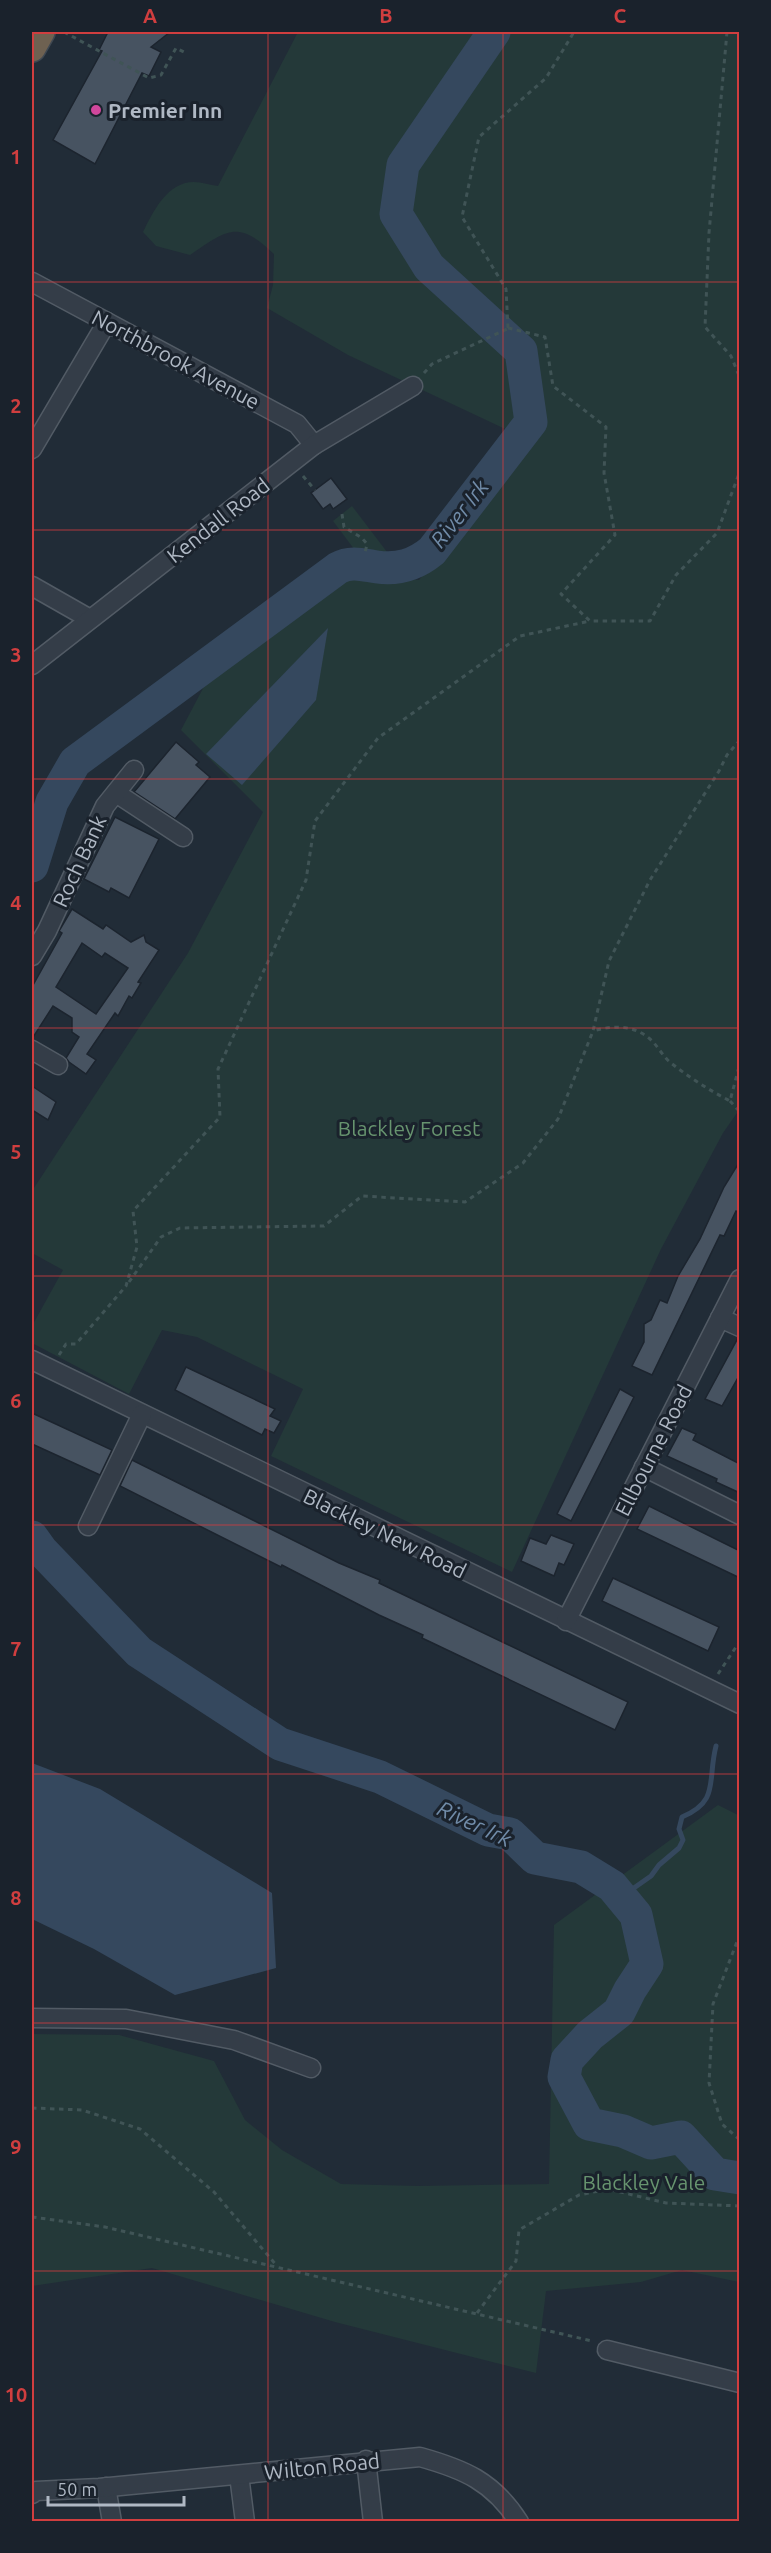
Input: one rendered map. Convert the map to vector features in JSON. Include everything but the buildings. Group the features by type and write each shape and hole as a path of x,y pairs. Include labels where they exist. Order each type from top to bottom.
{"highway":[{"path":"32,48 40,32"}],"street":[{"name":"Northbrook Avenue","path":"32,282 297,424 314,445"},
{"path":"32,449 107,322"},
{"name":"Kendall Road","path":"32,665 314,445 412,386"},
{"path":"32,586 90,619"},
{"name":"Roch Bank","path":"32,956 47,931 105,806 134,770"},
{"path":"116,793 183,837"},
{"path":"32,1050 58,1065"},
{"name":"Ellbourne Road","path":"566,1621 740,1279"},
{"path":"720,1318 740,1327"},
{"name":"Blackley New Road","path":"32,1360 740,1704"},
{"path":"88,1526 142,1414"},
{"path":"644,1467 740,1515"},
{"path":"32,2018 126,2019 234,2040 311,2068"},
{"path":"607,2350 740,2383"},
{"name":"Wilton Road","path":"34,2493 238,2475 366,2460 420,2457 456,2467 476,2477 496,2493 519,2522"},
{"path":"366,2460 373,2522"},
{"path":"238,2475 245,2522"},
{"path":"106,2487 112,2522"}],"path":[{"path":"64,32 149,78 161,75 176,48 184,51"},
{"path":"507,328 506,289 462,217 479,136 546,78 574,32"},
{"path":"727,32 709,233 705,327 731,356 740,378"},
{"path":"412,386 432,364 507,328 545,337 553,386 606,427 604,473 615,535 561,594 590,621"},
{"path":"126,1286 137,1247 133,1211 220,1117 218,1069 306,880 315,821 378,738 520,636 590,621 650,621 676,576 717,533 740,471"},
{"path":"302,475 315,490"},
{"path":"342,514 344,527 362,538 367,544 365,553"},
{"path":"51,1370 66,1344 76,1344 126,1286 161,1238 180,1228 324,1226 362,1196 465,1203 523,1163 558,1119 593,1031 609,961 651,880 727,755 740,740"},
{"path":"593,1031 608,1027 632,1028 650,1039 669,1062 698,1083 730,1101 740,1112"},
{"path":"730,1101 740,1063"},
{"path":"708,1689 740,1641"},
{"path":"740,1934 713,2004 709,2083 722,2124 740,2140"},
{"path":"32,2108 82,2110 140,2129 214,2192 278,2266"},
{"path":"477,2313 516,2261 519,2230 579,2194 608,2189 666,2204 740,2206"},
{"path":"32,2217 105,2227 278,2266 604,2344 607,2350"}],"green space":[{"name":"Blackley Forest","path":"298,32 739,32 739,1110 723,1133 661,1249 512,1572 271,1456 303,1389 197,1337 162,1330 129,1394 32,1343 32,1326 63,1270 32,1253 32,1191 188,953 263,812 181,730 209,677 280,622 351,573 419,580 531,441 348,355 267,308 273,285 274,254 251,236 241,232 223,234 190,255 156,246 143,232 162,200 176,187 194,182 218,186"},
{"path":"352,506 387,552 357,553 333,521"},
{"name":"Blackley Vale","path":"718,1805 740,1816 739,2282 682,2270 641,2282 546,2291 536,2373 335,2322 152,2268 32,2286 32,2034 119,2035 214,2061 245,2120 282,2150 341,2184 418,2186 549,2184 554,1925"}],"water":[{"path":"328,628 316,700 242,785 206,754"},
{"path":"32,1763 100,1789 272,1893 276,1968 175,1995 94,1949 32,1919"}],"waterway":[{"name":"River Irk","path":"32,866 52,802 75,762 338,568 352,564 385,568 399,567 426,556 531,422 521,351 429,267 396,214 403,165 494,32"},
{"name":"River Irk","path":"32,1537 42,1551 139,1652 280,1744 380,1777 488,1830 510,1834 535,1858 581,1867 612,1886 636,1915 647,1964 619,2012 590,2035 567,2060 564,2077 589,2124 623,2131 651,2143 681,2137 715,2174 740,2178"},
{"path":"621,1897 651,1876 659,1865 679,1848 683,1840 679,1829 682,1817 702,1804 710,1789 716,1746"}],"place":[{"name":"Premier Inn","path":"96,110"}]}
